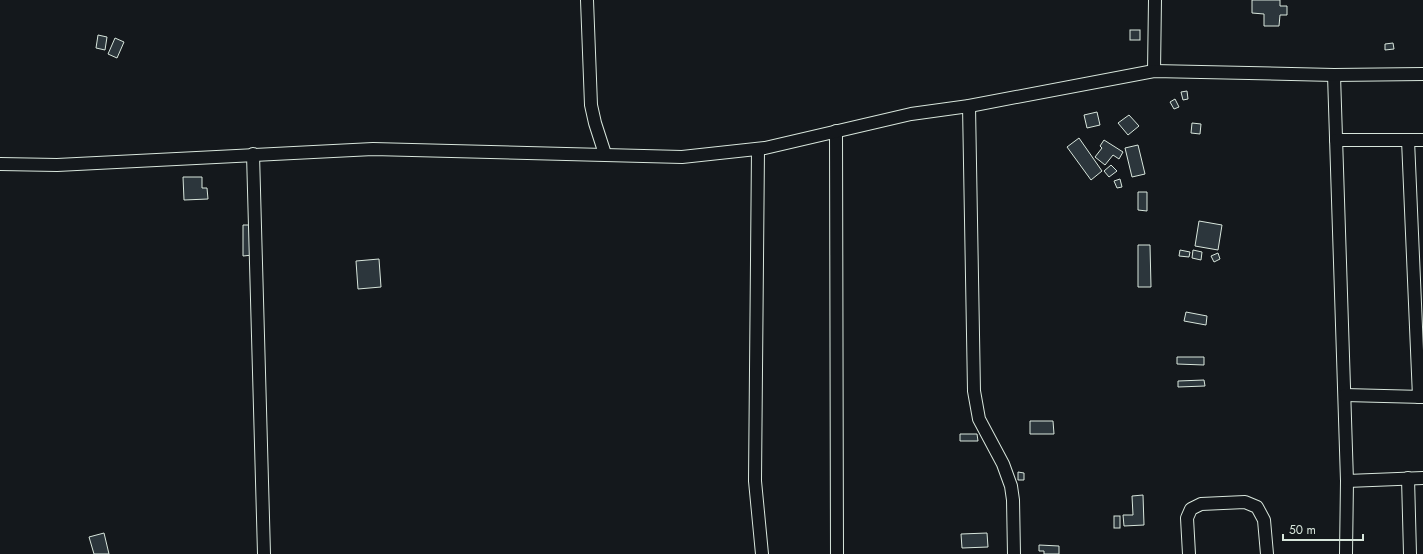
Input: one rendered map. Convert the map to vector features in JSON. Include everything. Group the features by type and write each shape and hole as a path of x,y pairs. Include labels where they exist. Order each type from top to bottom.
{"street":[{"path":"587,0 591,105 605,154"},
{"path":"1154,71 1155,0"},
{"path":"0,164 56,165 373,149 682,157 758,148 911,114 969,106 1154,71 1334,75 1423,74"},
{"path":"1334,75 1347,481 1346,554"},
{"path":"969,106 974,391 979,419 1003,464 1011,486 1013,500 1014,554"},
{"path":"836,131 837,554"},
{"path":"1336,140 1423,140"},
{"path":"1344,395 1421,397 1408,140"},
{"path":"758,148 755,481 762,554"},
{"path":"253,154 264,554"},
{"path":"1408,478 1410,554"},
{"path":"1347,481 1423,478"},
{"path":"1188,554 1187,518 1191,509 1201,504 1245,502 1257,508 1264,520 1267,554"}],"building":[{"path":"1252,0 1280,0 1280,6 1287,6 1287,15 1280,15 1279,26 1264,26 1264,14 1252,13"},
{"path":"1130,30 1140,30 1140,40 1130,40"},
{"path":"98,35 107,37 105,50 96,48"},
{"path":"115,38 124,42 117,58 108,54"},
{"path":"1393,43 1394,49 1385,50 1385,44"},
{"path":"1187,91 1188,99 1183,100 1181,92"},
{"path":"1175,99 1179,107 1174,109 1170,102"},
{"path":"1097,112 1100,125 1087,128 1084,115"},
{"path":"1129,115 1139,126 1128,135 1118,123"},
{"path":"1192,123 1201,124 1200,134 1191,133"},
{"path":"1079,138 1102,171 1091,180 1067,147"},
{"path":"1104,140 1123,152 1119,159 1113,155 1105,165 1095,157 1102,148 1100,146"},
{"path":"1138,145 1145,174 1132,177 1125,148"},
{"path":"1111,165 1117,171 1109,177 1104,171"},
{"path":"183,177 202,177 202,188 207,188 208,199 184,200"},
{"path":"1120,179 1122,187 1117,188 1114,181"},
{"path":"1138,192 1147,192 1147,211 1138,210"},
{"path":"1199,221 1222,225 1218,250 1195,246"},
{"path":"243,225 252,225 253,255 243,256"},
{"path":"1138,245 1150,245 1151,287 1138,287"},
{"path":"1180,250 1190,252 1189,257 1179,256"},
{"path":"1193,250 1202,252 1201,260 1192,258"},
{"path":"1218,253 1220,259 1214,262 1211,256"},
{"path":"379,259 381,287 358,289 356,261"},
{"path":"1186,312 1207,316 1206,325 1184,321"},
{"path":"1177,357 1204,357 1204,365 1177,364"},
{"path":"1204,380 1205,386 1178,387 1178,381"},
{"path":"1030,421 1053,421 1054,434 1030,434"},
{"path":"960,434 977,434 978,441 960,441"},
{"path":"1018,472 1024,473 1024,480 1018,480"},
{"path":"1143,495 1144,525 1124,526 1123,515 1133,515 1132,496"},
{"path":"1114,516 1120,516 1120,528 1114,528"},
{"path":"104,533 109,554 94,554 89,537"},
{"path":"987,533 988,547 962,548 961,534"},
{"path":"1039,545 1059,546 1059,554 1044,554 1044,551 1039,551"}]}
